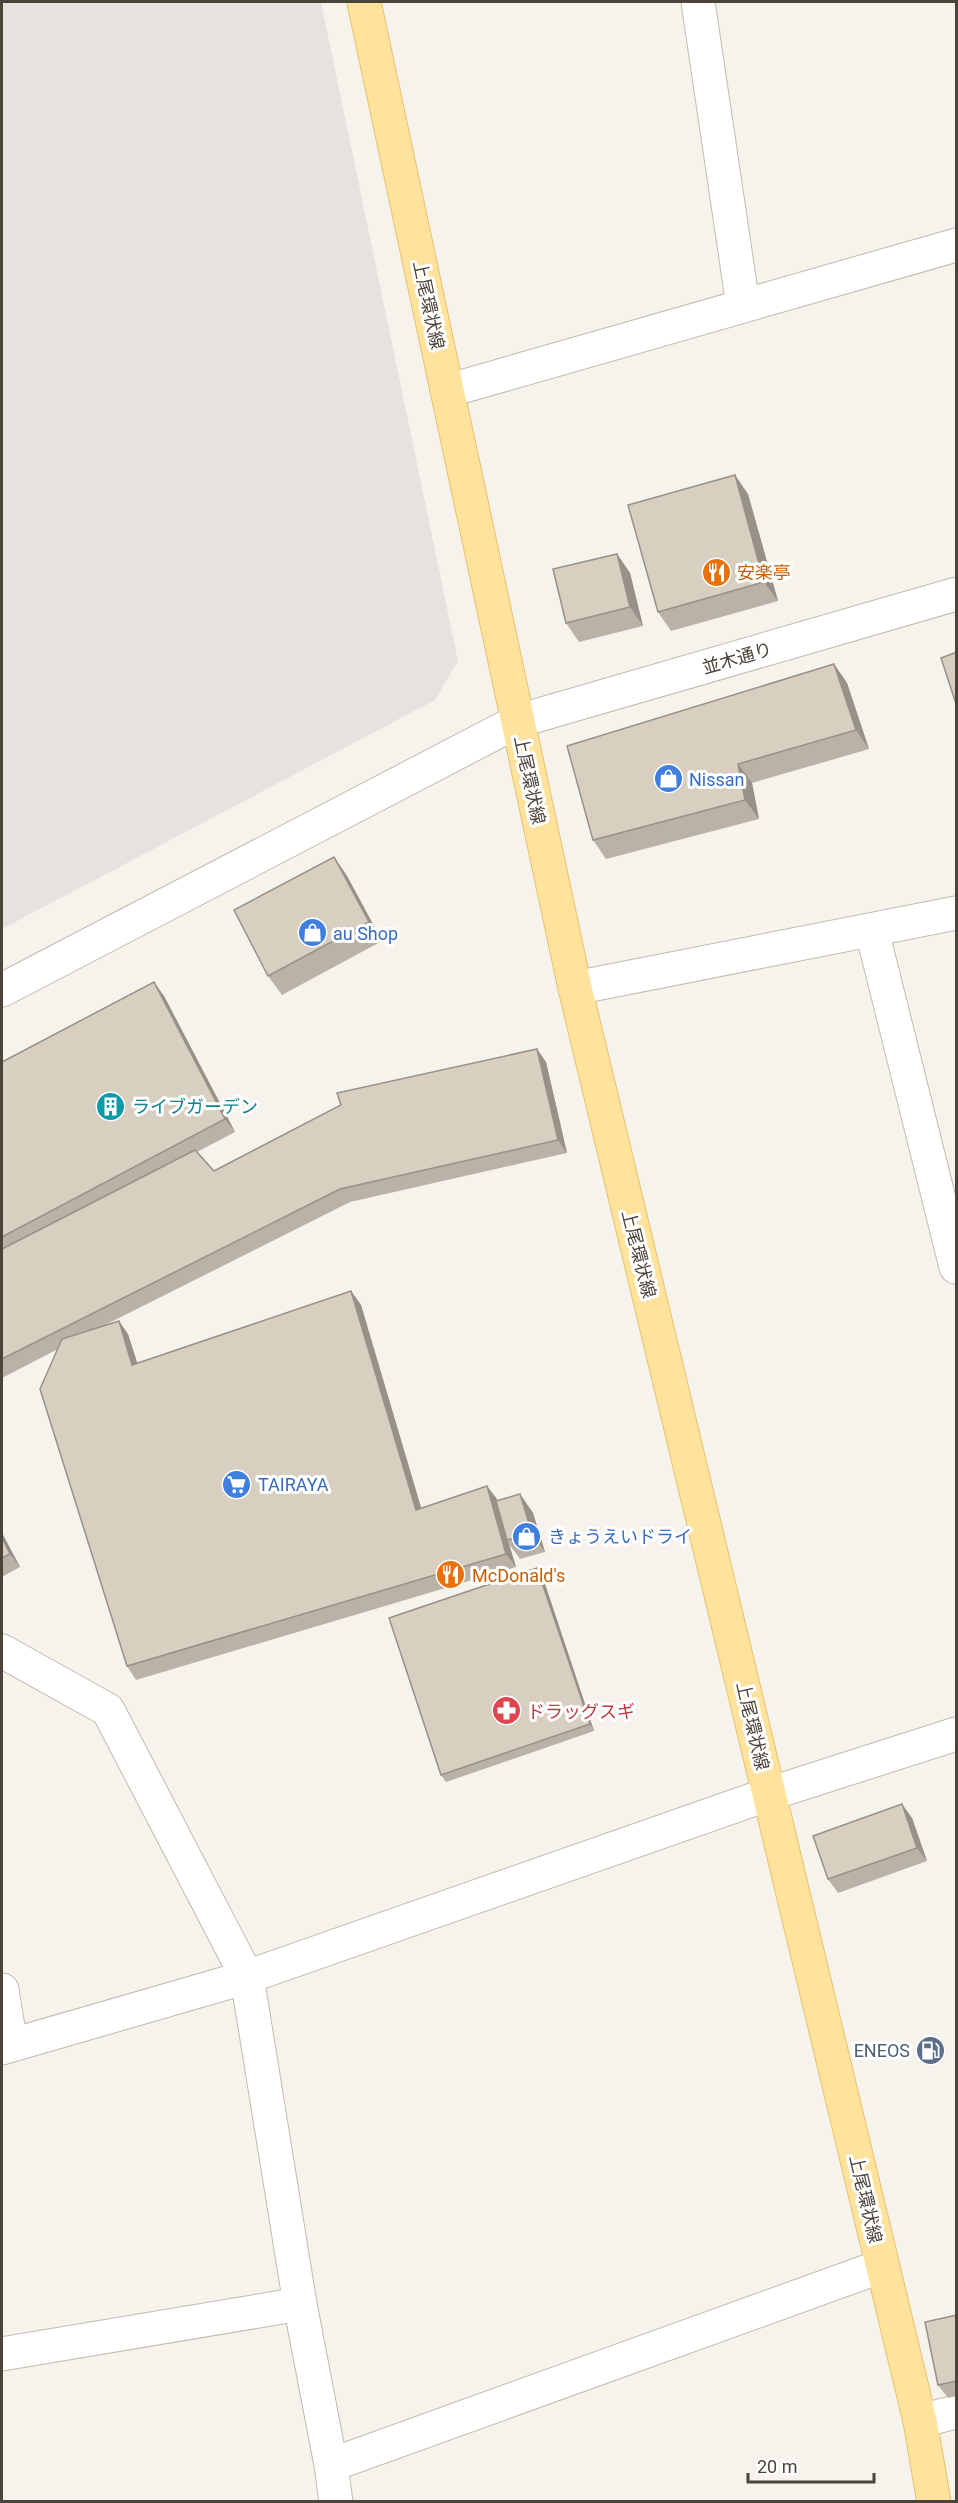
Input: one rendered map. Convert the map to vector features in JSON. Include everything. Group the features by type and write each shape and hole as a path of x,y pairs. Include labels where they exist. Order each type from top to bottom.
{"main road":[{"name":"上尾環状線","path":"364,2 575,988 920,2421 934,2502"}],"street":[{"path":"699,2 743,305"},
{"path":"447,392 957,245"},
{"name":"並木通り","path":"2,990 518,722 957,594"},
{"path":"575,988 872,932 957,913"},
{"path":"872,932 957,1267"},
{"path":"2,1651 108,1710 247,1977 300,2304 336,2502"},
{"path":"2,1990 6,2046 247,1977 769,1794 957,1734"},
{"path":"331,2465 882,2266"},
{"path":"2,2354 300,2304"},
{"path":"920,2421 957,2412"}],"shaded area":[{"path":"2,2 321,2 458,661 435,700 2,929"}],"building":[{"path":"735,475 764,582 658,612 628,505"},
{"path":"617,554 630,607 566,623 553,569"},
{"path":"957,652 957,707 941,658"},
{"path":"834,664 856,730 738,764 745,800 593,840 567,746"},
{"path":"334,857 369,922 268,976 234,910"},
{"name":"ライブガーデン","path":"154,982 225,1119 2,1237 2,1062"},
{"path":"537,1049 558,1140 340,1189 2,1359 2,1249 195,1150 214,1171 341,1105 337,1093"},
{"path":"351,1291 416,1510 487,1486 506,1554 127,1666 40,1389 62,1339 119,1321 132,1365"},
{"path":"520,1494 532,1533 507,1540 496,1501"},
{"path":"2,1538 10,1554 2,1558"},
{"path":"537,1568 590,1724 441,1775 389,1618"},
{"path":"902,1804 917,1848 828,1879 813,1836"},
{"path":"957,2315 957,2381 938,2385 925,2322"}],"place":[{"name":"安楽亭","path":"716,572"},
{"name":"Nissan","path":"668,779"},
{"name":"au Shop","path":"312,933"},
{"name":"ライブガーデン","path":"111,1106"},
{"name":"TAIRAYA","path":"237,1484"},
{"name":"きょうえいドライ","path":"527,1536"},
{"name":"McDonald's","path":"451,1575"},
{"name":"ドラッグスギ","path":"506,1711"},
{"name":"ENEOS","path":"931,2050"}]}
